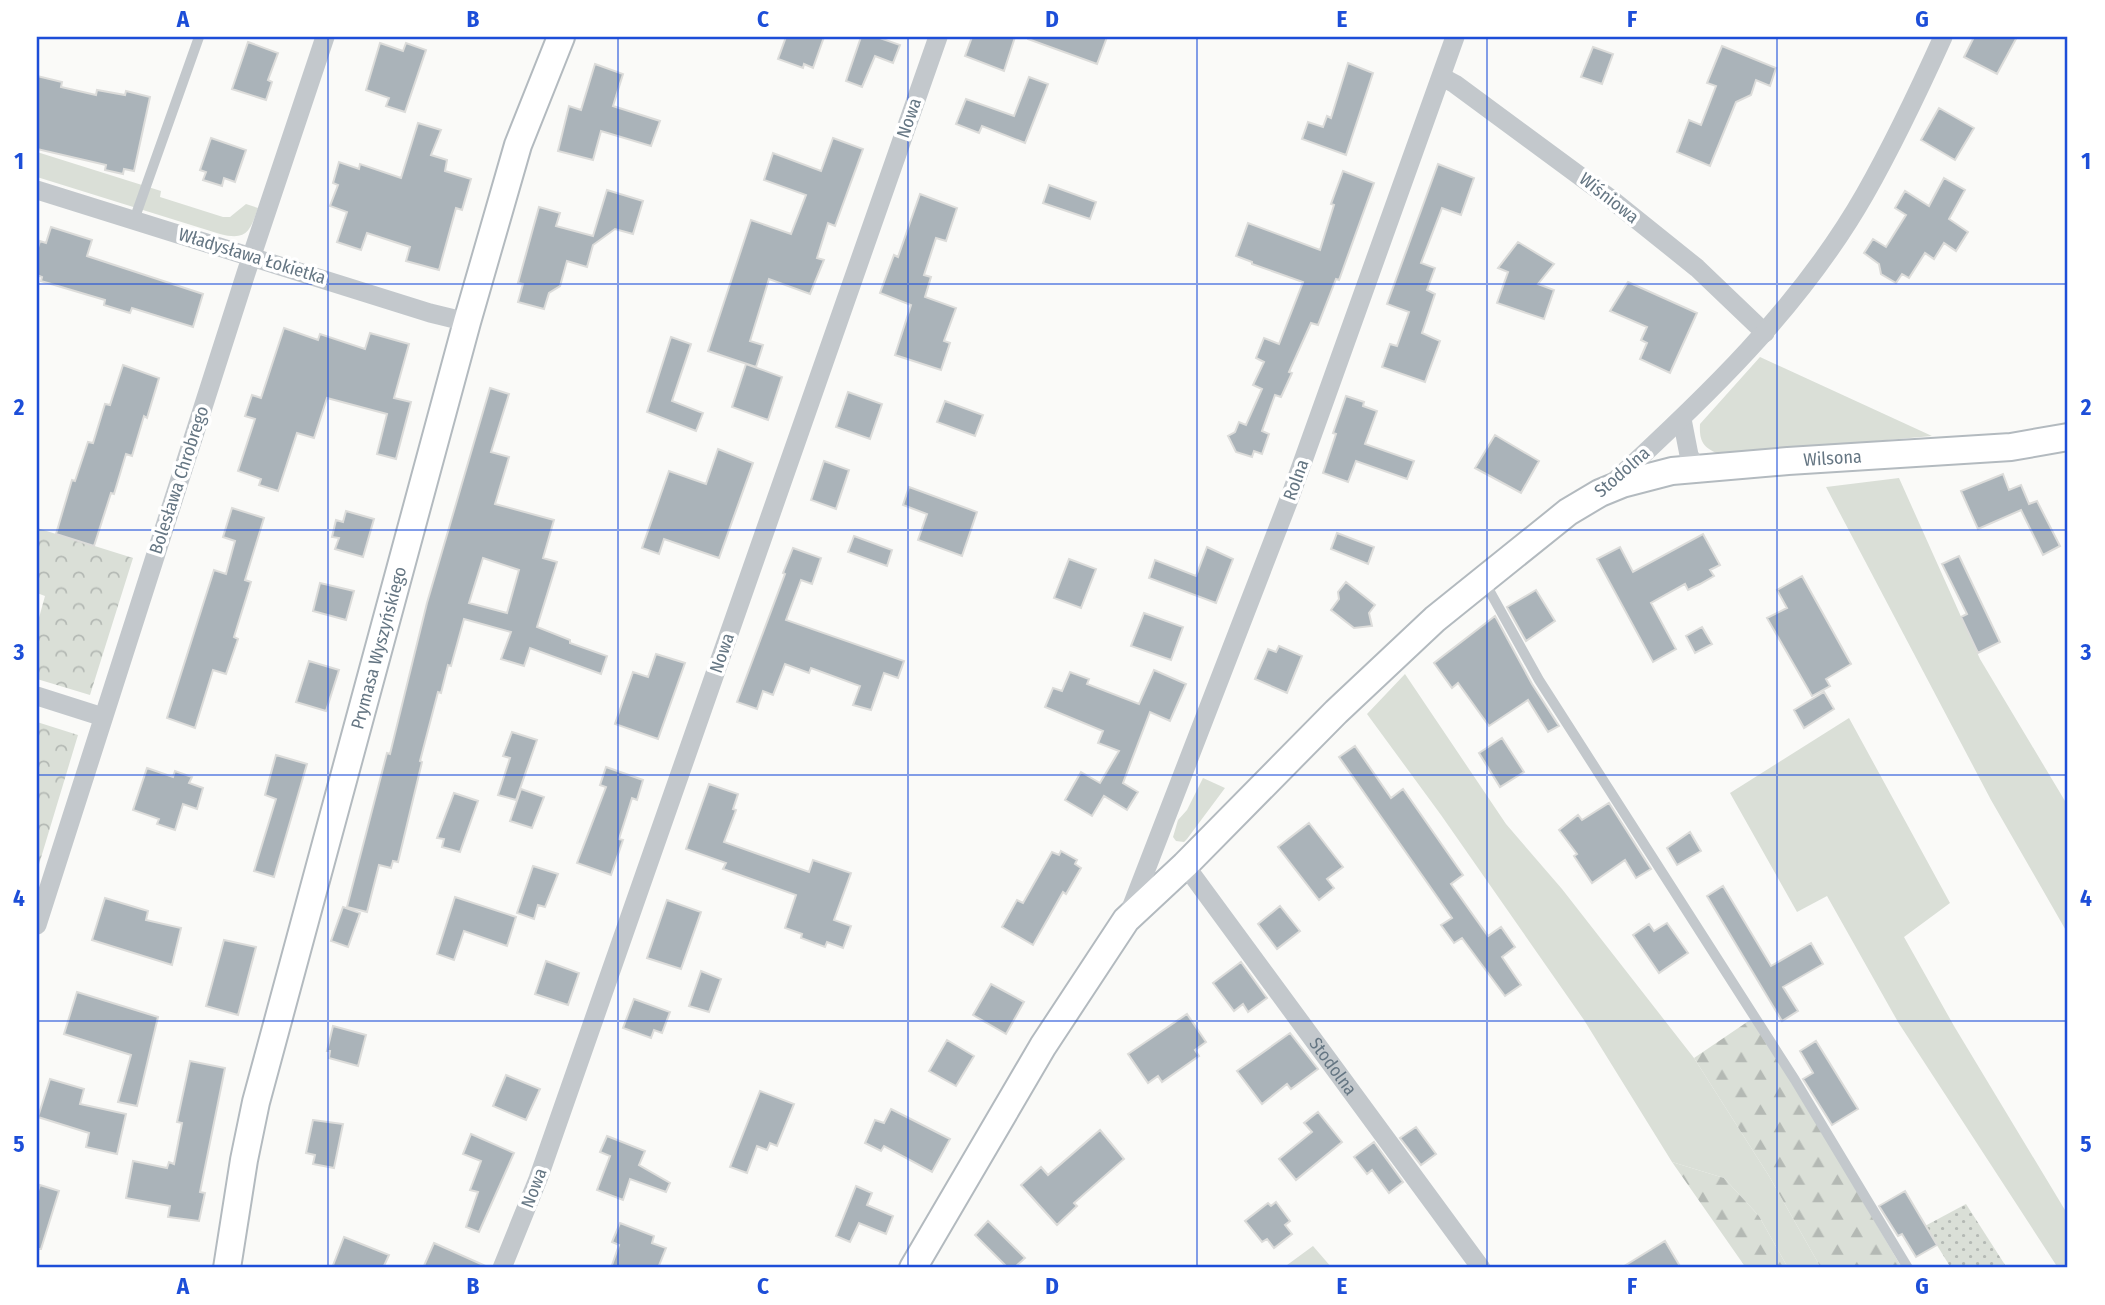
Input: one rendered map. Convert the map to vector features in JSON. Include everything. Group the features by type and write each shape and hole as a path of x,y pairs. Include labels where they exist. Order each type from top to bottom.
{"street":[{"name":"Bolesława Chrobrego","path":"37,925 41,896 103,717 251,256 325,37"},
{"name":"Prymasa Wyszyńskiego","path":"227,1268 256,1102 467,322 518,145 561,37"},
{"name":"Nowa","path":"502,1268 542,1166 938,37"},
{"name":"Rolna","path":"1126,920 1290,496 1455,37"},
{"name":"Stodolna","path":"913,1268 1043,1046 1126,920 1185,865 1336,712 1436,619 1568,512 1600,493 1682,419 1765,333 1815,269 1864,196 1944,37"},
{"name":"Wiśniowa","path":"1442,77 1527,136 1633,216 1697,268 1765,333"},
{"name":"Władysława Łokietka","path":"37,190 430,313 467,322"},
{"path":"1682,419 1689,455 1696,467"},
{"name":"Wilsona","path":"1600,493 1640,478 1696,467 2011,447 2068,437"},
{"path":"37,696 103,717"},
{"name":"Stodolna","path":"1185,865 1480,1268"}],"lane":[{"path":"134,220 199,37"},
{"path":"1483,580 1539,680 1795,1080 1908,1268"}],"green space":[{"path":"37,152 161,191 160,197 223,217 230,217 246,204 258,208 250,228 242,235 220,234 37,177"},
{"path":"1760,357 1932,436 1721,455 1707,447 1702,440 1700,424"},
{"path":"1899,478 1980,659 2068,806 2068,934 1991,800 1826,487"},
{"path":"37,528 133,558 90,695 37,679 37,625 45,596 37,593"},
{"path":"1405,674 1506,824 1562,889 1694,1058 1769,1176 1821,1268 1788,1268 1759,1216 1724,1178 1672,1162 1584,1020 1367,714"},
{"path":"1849,718 1950,903 1904,937 1954,1026 2068,1215 2068,1268 2058,1268 1898,1022 1827,896 1797,912 1730,793"},
{"path":"37,722 78,735 37,871"},
{"path":"1203,778 1225,788 1187,839 1184,842 1176,841 1173,837 1178,820 1187,810"},
{"path":"1753,1018 1902,1268 1821,1268 1769,1176 1694,1058"},
{"path":"1672,1162 1724,1178 1759,1216 1788,1268 1746,1268"},
{"path":"1966,1204 2007,1268 1951,1268 1925,1226"},
{"path":"1313,1246 1332,1268 1283,1268"}],"building":[{"path":"786,37 824,37 813,68 804,64 803,68 778,59"},
{"path":"861,37 877,37 900,45 893,63 875,56 862,87 846,81"},
{"path":"972,37 1015,37 1004,71 965,56"},
{"path":"1028,37 1107,37 1097,64"},
{"path":"1974,37 2017,37 1997,74 1964,57"},
{"path":"248,42 278,53 268,80 272,82 266,100 232,89"},
{"path":"380,43 403,51 406,43 426,50 405,112 386,106 389,98 366,90"},
{"path":"1722,46 1776,68 1770,86 1756,80 1751,95 1736,102 1710,166 1677,152 1689,120 1701,125 1716,86 1707,83"},
{"path":"1593,47 1613,54 1602,84 1581,77"},
{"path":"1348,63 1373,73 1346,155 1302,139 1308,122 1323,127 1327,116 1331,118"},
{"path":"595,64 623,74 613,106 660,121 651,146 601,131 593,160 558,151 569,106 581,110"},
{"path":"37,76 62,82 61,87 96,95 97,90 125,95 126,91 150,97 134,171 124,169 123,174 105,170 106,165 37,149"},
{"path":"1029,77 1048,84 1025,143 982,126 979,133 956,124 966,99 1014,116"},
{"path":"1939,108 1974,128 1955,160 1921,140"},
{"path":"418,123 441,130 431,155 447,160 445,171 471,179 462,210 456,208 439,270 406,261 410,247 367,233 361,250 337,242 347,212 330,206 338,185 333,183 339,162 359,169 360,164 401,178"},
{"path":"211,138 246,150 235,182 224,178 222,186 203,180 206,172 200,170"},
{"path":"833,138 863,149 835,226 828,223 817,258 824,260 810,294 769,279 750,341 763,345 756,367 708,351 751,220 791,234 806,195 764,180 773,153 821,171"},
{"path":"1438,164 1474,178 1461,215 1442,208 1421,263 1435,268 1427,290 1435,294 1422,333 1440,341 1425,382 1382,367 1390,344 1397,346 1409,312 1387,304"},
{"path":"1343,171 1374,183 1339,280 1336,279 1318,325 1311,323 1281,397 1275,395 1262,431 1269,434 1262,454 1254,451 1252,457 1236,452 1228,436 1235,432 1239,422 1246,425 1262,389 1253,385 1264,362 1256,358 1264,338 1279,344 1303,282 1236,256 1248,223 1320,250 1334,205 1331,204"},
{"path":"1944,178 1965,190 1949,219 1968,232 1956,251 1944,243 1934,259 1925,253 1909,278 1902,274 1896,283 1881,274 1879,264 1864,253 1873,239 1886,247 1906,215 1895,208 1905,191 1929,206"},
{"path":"1049,185 1096,202 1090,219 1043,203"},
{"path":"607,190 643,201 633,234 615,229 593,245 587,267 567,261 560,286 549,293 544,309 518,302 523,284 518,283 539,207 560,213 556,226 593,236"},
{"path":"920,194 957,208 946,241 936,238 924,275 931,277 925,297 956,308 944,341 950,343 941,370 895,355 911,305 880,293 894,255 898,257"},
{"path":"51,227 92,240 87,256 203,294 193,327 132,308 130,313 104,305 105,300 41,281 42,277 37,275 37,251 40,241 46,243"},
{"path":"1518,242 1554,264 1538,284 1554,290 1544,319 1497,303 1508,272 1498,268"},
{"path":"1628,282 1697,313 1670,373 1640,359 1647,343 1641,340 1647,327 1610,311"},
{"path":"284,328 318,340 320,334 365,349 370,333 409,344 394,398 411,402 396,459 377,454 387,414 327,398 314,438 297,433 278,491 259,485 261,479 238,471 255,419 245,416 252,395 261,398"},
{"path":"671,337 691,344 672,401 703,413 696,431 647,412"},
{"path":"746,364 782,377 768,420 732,407"},
{"path":"123,365 159,378 132,456 126,454 94,546 56,534 72,480 75,481 88,442 93,443 105,404 110,405"},
{"path":"490,388 509,394 491,452 509,457 495,504 554,520 543,558 557,562 537,627 570,640 570,643 607,656 601,674 530,648 524,666 501,659 511,632 464,619 451,666 448,665 441,693 438,692 398,862 393,861 391,868 379,865 367,912 347,907 387,753 390,754 427,603","holes":["483,558 519,570 507,613 469,603"]},
{"path":"848,392 882,404 870,439 836,427"},
{"path":"1346,396 1364,402 1363,406 1377,411 1365,444 1414,461 1407,479 1356,461 1348,482 1323,473"},
{"path":"945,401 983,415 975,436 937,422"},
{"path":"1495,435 1539,461 1521,493 1475,468"},
{"path":"718,449 753,463 719,558 664,539 659,554 642,548 669,471 706,484"},
{"path":"824,461 849,470 836,509 811,500"},
{"path":"2003,474 2009,490 2021,485 2029,504 2037,501 2060,546 2043,555 2021,510 1978,529 1961,491"},
{"path":"909,487 977,512 962,556 918,540 927,514 903,505"},
{"path":"232,508 264,518 245,580 251,582 234,637 238,639 226,674 213,670 195,728 167,718 214,570 226,574 235,541 223,537"},
{"path":"346,511 374,519 363,557 335,549 339,538 332,537 336,520 343,522"},
{"path":"1337,533 1374,547 1368,564 1331,549"},
{"path":"1703,534 1720,565 1710,570 1714,576 1700,584 1688,590 1685,584 1651,603 1676,649 1653,662 1597,559 1620,547 1633,572"},
{"path":"854,536 892,550 887,566 848,552"},
{"path":"1207,547 1233,559 1216,603 1149,578 1155,560 1196,576"},
{"path":"793,548 821,558 812,584 801,580 786,620 904,661 898,678 884,673 871,710 853,705 860,686 811,668 809,673 785,664 773,695 763,691 757,709 737,702"},
{"path":"1959,556 2000,642 1978,653 1961,617 1967,614 1942,564"},
{"path":"1069,559 1096,569 1081,608 1054,598"},
{"path":"1802,576 1851,664 1826,679 1830,686 1812,696 1767,618 1787,608 1777,590"},
{"path":"1346,582 1375,605 1369,613 1372,626 1354,628 1331,610 1339,599 1338,592"},
{"path":"320,583 354,591 346,620 313,611"},
{"path":"1536,590 1555,621 1526,641 1507,607"},
{"path":"1144,613 1183,627 1171,660 1131,646"},
{"path":"1495,616 1532,684 1559,726 1548,732 1528,700 1489,726 1458,683 1452,688 1434,663"},
{"path":"1702,627 1712,644 1695,653 1686,636"},
{"path":"1279,646 1302,656 1287,693 1255,679 1268,649 1276,652"},
{"path":"656,654 685,663 658,739 615,724 633,672 648,677"},
{"path":"309,661 339,670 326,711 296,702"},
{"path":"1154,670 1186,684 1170,721 1150,712 1123,783 1138,792 1127,810 1104,796 1092,816 1065,800 1081,772 1100,783 1119,751 1098,743 1103,731 1045,707 1053,688 1062,691 1070,672 1089,679 1087,684 1139,704"},
{"path":"1824,692 1834,709 1804,728 1794,710"},
{"path":"512,732 537,740 516,800 498,795 510,758 503,756"},
{"path":"1502,738 1524,772 1500,787 1479,753"},
{"path":"1355,746 1391,798 1403,789 1463,875 1451,884 1488,936 1501,927 1515,947 1502,957 1521,985 1505,996 1462,938 1454,943 1441,925 1452,918 1339,757"},
{"path":"276,755 307,764 274,877 254,871 276,799 265,795"},
{"path":"606,767 643,780 637,800 632,798 619,839 623,840 611,875 577,863 606,787 600,785"},
{"path":"147,768 173,777 175,771 192,777 189,783 203,788 197,809 183,804 175,830 157,824 159,819 133,810"},
{"path":"709,784 738,794 733,809 736,810 724,842 809,872 813,860 851,873 834,920 851,926 843,948 827,942 825,947 801,938 802,934 785,928 796,895 723,869 726,863 686,849"},
{"path":"521,789 544,797 532,828 510,821"},
{"path":"454,793 478,801 460,852 442,847 444,839 437,838"},
{"path":"1609,803 1651,869 1636,878 1625,860 1592,883 1574,856 1577,854 1559,830 1578,815 1582,820"},
{"path":"1309,823 1343,867 1327,879 1334,888 1319,900 1278,847"},
{"path":"1690,832 1701,851 1677,865 1667,848"},
{"path":"1061,851 1077,860 1075,864 1081,868 1066,894 1063,892 1033,945 1002,927 1017,900 1023,903 1052,852 1059,855"},
{"path":"533,866 558,874 545,907 538,905 534,919 517,913"},
{"path":"1723,886 1771,966 1811,943 1823,964 1783,987 1798,1011 1782,1021 1707,896"},
{"path":"455,897 516,917 507,946 464,931 454,960 437,954"},
{"path":"105,898 148,911 146,920 181,928 172,965 92,940"},
{"path":"667,900 701,912 681,969 647,958"},
{"path":"1280,906 1300,931 1277,949 1258,924"},
{"path":"343,907 360,913 348,947 331,941"},
{"path":"1667,923 1688,953 1659,973 1633,935 1649,924 1654,931"},
{"path":"224,940 256,947 238,1015 206,1006"},
{"path":"546,961 579,973 568,1005 535,994"},
{"path":"1241,962 1267,998 1248,1012 1243,1004 1234,1011 1213,983"},
{"path":"701,971 721,979 709,1012 689,1006"},
{"path":"991,984 1024,1002 1006,1034 973,1015"},
{"path":"77,992 158,1017 137,1106 118,1102 131,1055 64,1034"},
{"path":"634,999 670,1012 662,1033 654,1030 651,1038 623,1028"},
{"path":"1187,1014 1206,1042 1195,1050 1199,1056 1162,1082 1158,1076 1148,1083 1128,1054"},
{"path":"333,1026 366,1035 358,1066 329,1058 330,1051 327,1051"},
{"path":"1290,1033 1318,1069 1291,1089 1287,1084 1262,1104 1237,1071"},
{"path":"947,1040 974,1056 956,1086 929,1071"},
{"path":"1816,1041 1858,1109 1832,1125 1803,1079 1813,1073 1800,1051"},
{"path":"190,1061 225,1068 200,1192 205,1193 199,1221 168,1217 170,1206 126,1198 133,1161 167,1168 169,1162 174,1164 182,1123 177,1122"},
{"path":"506,1075 540,1089 526,1120 493,1106"},
{"path":"50,1079 84,1089 80,1104 126,1114 117,1154 86,1147 89,1133 38,1117"},
{"path":"760,1091 794,1104 777,1146 770,1143 767,1150 757,1146 747,1173 730,1167"},
{"path":"891,1109 950,1139 932,1172 884,1146 881,1151 865,1143 875,1120 884,1123"},
{"path":"1318,1112 1342,1142 1296,1180 1279,1159 1312,1132 1304,1123"},
{"path":"313,1120 343,1124 334,1168 313,1164 315,1155 306,1153"},
{"path":"1416,1127 1436,1154 1421,1165 1400,1138"},
{"path":"1100,1130 1124,1159 1074,1203 1077,1206 1057,1225 1021,1185 1041,1167 1048,1175"},
{"path":"471,1134 514,1153 479,1232 466,1227 478,1192 470,1190 481,1161 463,1154"},
{"path":"607,1136 645,1151 639,1165 670,1183 666,1192 630,1179 623,1200 597,1190 610,1156 600,1152"},
{"path":"1374,1142 1403,1182 1389,1193 1372,1170 1367,1174 1354,1157"},
{"path":"40,1185 59,1191 41,1249 37,1249 37,1194"},
{"path":"856,1186 872,1193 867,1205 893,1216 886,1234 859,1223 850,1242 836,1236"},
{"path":"1905,1191 1937,1245 1916,1257 1902,1234 1898,1236 1879,1206"},
{"path":"1276,1202 1290,1221 1285,1225 1292,1234 1274,1248 1267,1239 1262,1242 1245,1221 1268,1203 1271,1206"},
{"path":"988,1221 1025,1258 1014,1268 1008,1268 975,1235"},
{"path":"620,1223 654,1236 652,1243 666,1248 658,1268 611,1268 619,1245 612,1242"},
{"path":"344,1237 389,1255 383,1268 332,1268"},
{"path":"1665,1241 1681,1268 1621,1268"},
{"path":"434,1243 490,1268 423,1268"}]}
